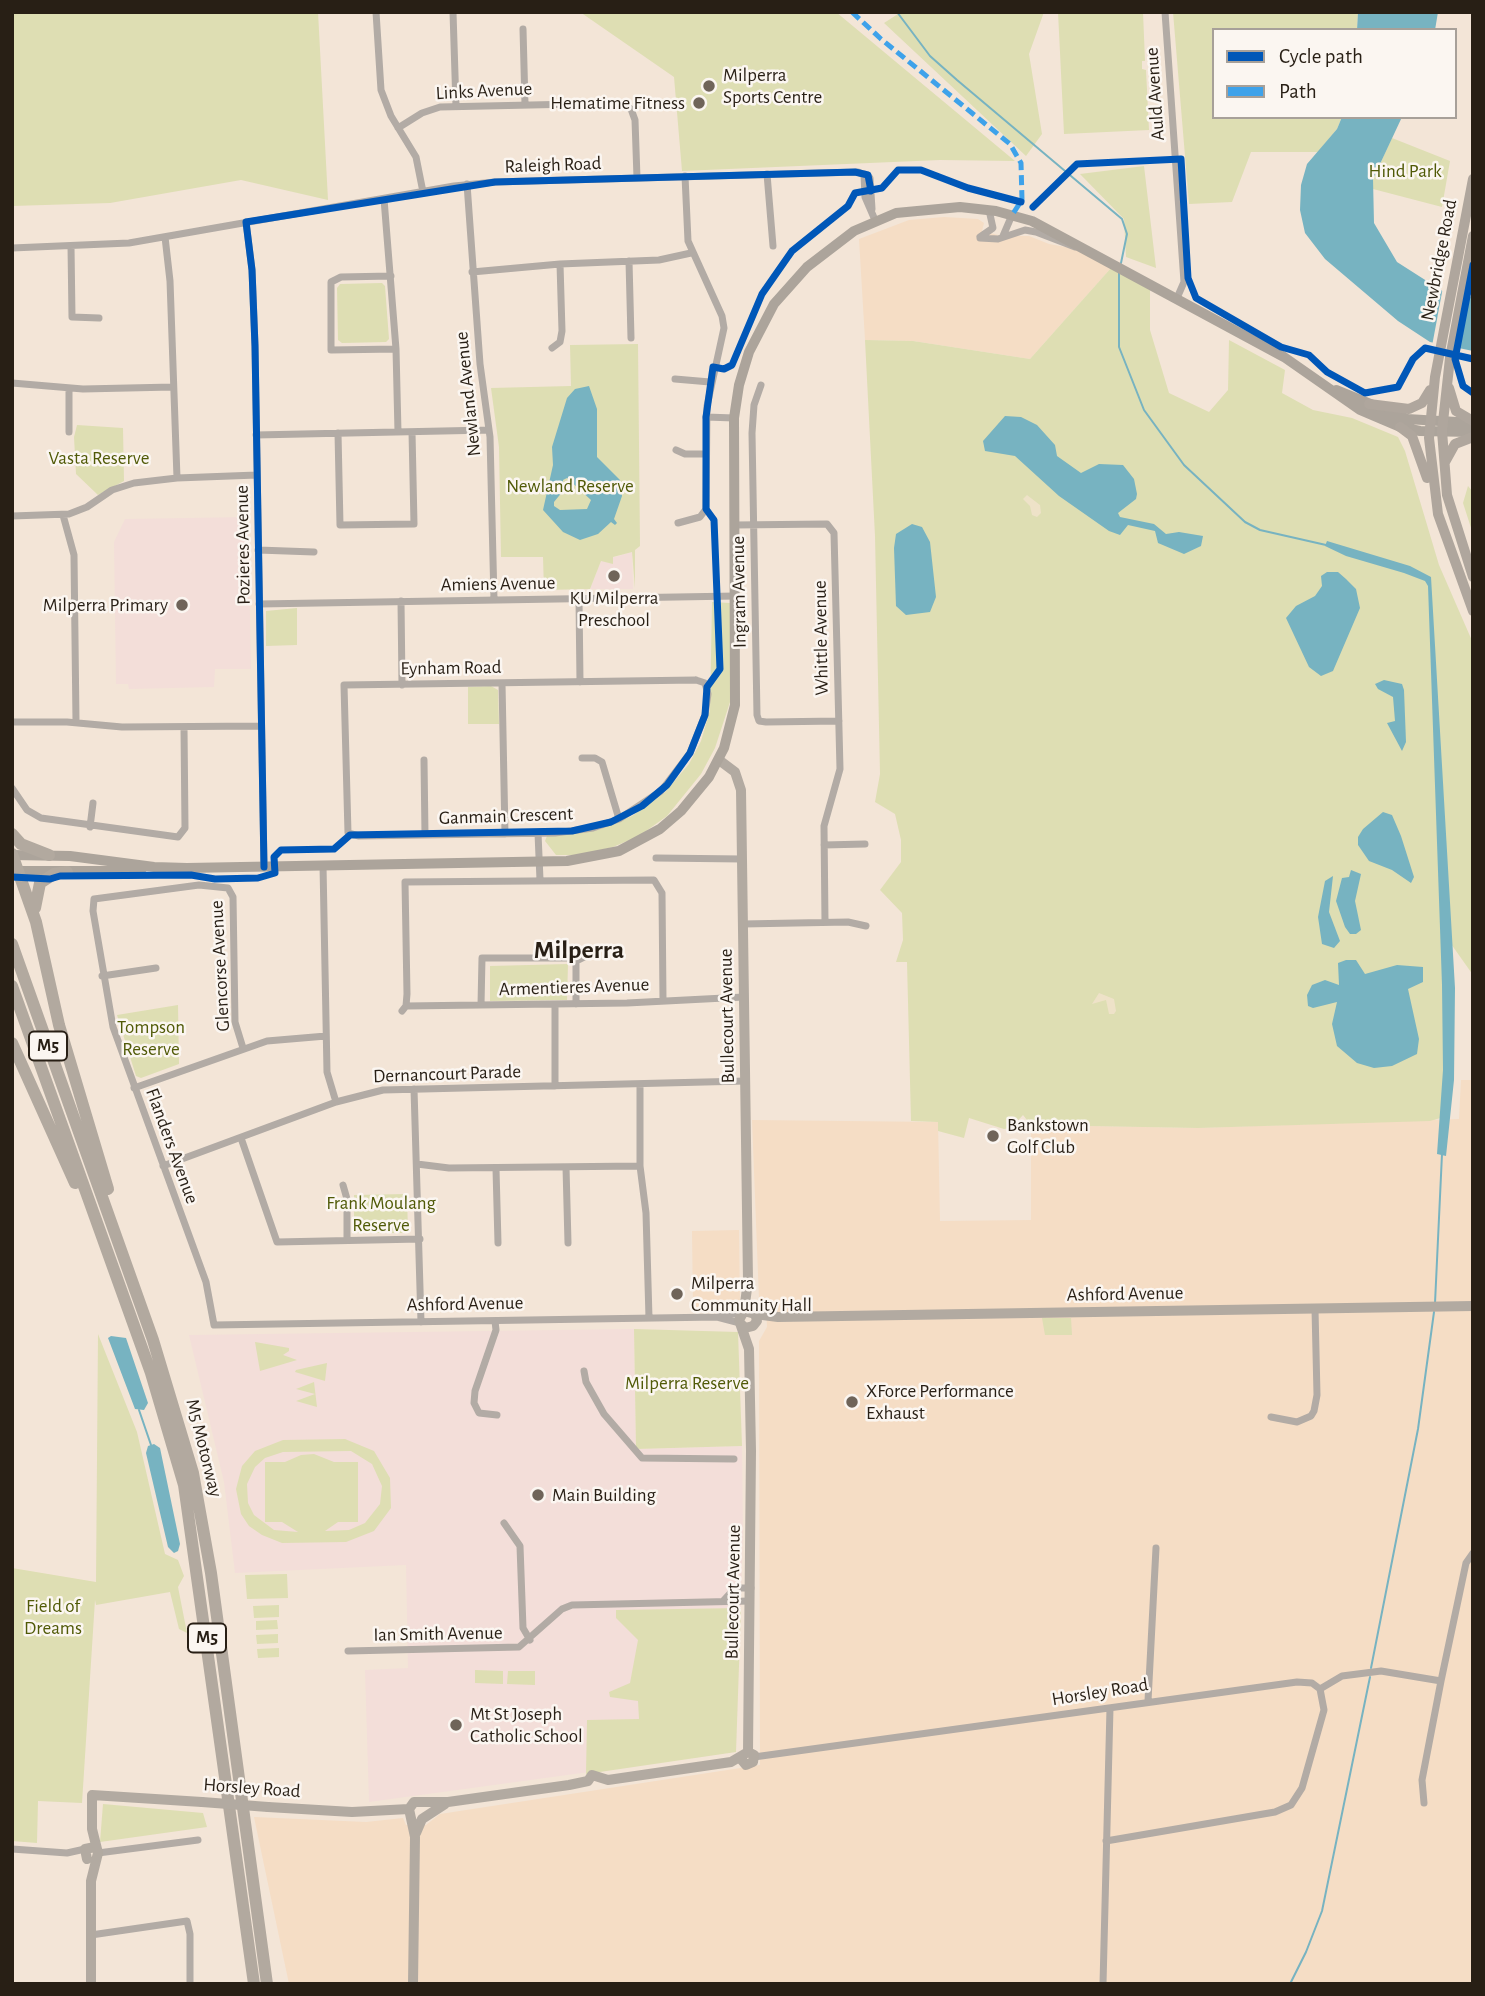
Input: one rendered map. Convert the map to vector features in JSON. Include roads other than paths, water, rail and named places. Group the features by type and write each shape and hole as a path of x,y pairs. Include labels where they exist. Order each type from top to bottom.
{"highway":[{"name":"Newbridge Road","path":"1438,514 1432,484 1429,427 1435,377 1444,357 1460,271 1473,180"},
{"name":"Newbridge Road","path":"1460,271 1473,236"},
{"name":"Newbridge Road","path":"1444,357 1447,382 1442,427 1444,465 1454,523 1473,577"},
{"path":"1369,404 1397,409 1417,406 1428,395 1435,377"},
{"path":"1447,382 1456,411 1473,422"},
{"path":"1400,427 1414,440 1473,611"},
{"path":"1444,465 1455,444 1473,435"},
{"path":"12,834 21,844 49,855"},
{"path":"12,855 15,871 36,922 68,1058 153,1340"},
{"path":"36,922 36,893 40,883 54,874 67,872"},
{"name":"M5 Motorway","path":"12,944 153,1340 193,1473 211,1573 267,1984"},
{"name":"M5 Motorway","path":"12,986 166,1416 184,1485 196,1553 254,1984"},
{"path":"12,1044 125,1299"}],"main road":[{"path":"12,855 97,858 154,867 539,862 597,857 643,840 681,811 719,760 731,728 737,694 734,418 746,359 774,304 796,277 828,248 873,215 931,208 989,210 1012,215 1047,228 1093,252 1283,357 1360,410 1400,427 1442,427 1473,422"},
{"path":"1330,387 1396,416 1429,427"},
{"path":"1442,427 1473,435"},
{"name":"Bullecourt Avenue","path":"719,760 735,772 740,783 748,1281 751,1316 748,1756"},
{"path":"15,871 144,870 154,867"},
{"name":"Ashford Avenue","path":"751,1316 1473,1306"},
{"path":"740,1324 748,1328 751,1316"},
{"name":"Bullecourt Avenue","path":"740,1324 749,1349"},
{"name":"Horsley Road","path":"92,1816 92,1795 360,1812 417,1812 447,1803 748,1756"},
{"path":"91,1984 92,1816 101,1804 118,1797"},
{"path":"413,1984 417,1812 429,1812 447,1803"}],"street":[{"path":"376,12 380,83 388,111 416,158 423,192"},
{"path":"453,12 456,106"},
{"name":"Auld Avenue","path":"1165,12 1184,282 1177,298"},
{"path":"523,30 525,104"},
{"name":"Links Avenue","path":"398,128 427,110 456,106 610,102 627,105 635,120 637,178"},
{"name":"Raleigh Road","path":"12,248 115,244 467,184 855,172 864,174 871,181 873,215"},
{"path":"768,174 769,235 773,246"},
{"path":"678,523 705,512 706,417 710,382 724,325 691,253 687,235 685,176"},
{"name":"Newland Avenue","path":"467,184 481,374 489,430 494,600"},
{"path":"384,198 396,349 398,432"},
{"path":"989,210 993,228 979,238 994,240 1025,230 1093,252"},
{"path":"1002,237 1012,215"},
{"name":"Pozieres Avenue","path":"246,222 252,270 264,867"},
{"path":"164,237 170,281 177,478"},
{"path":"71,246 69,318 99,318"},
{"path":"472,272 560,264 665,260 691,253"},
{"path":"629,261 631,338"},
{"path":"552,348 562,335 560,264"},
{"path":"391,276 341,277 331,282 331,351 396,349"},
{"path":"675,379 710,382"},
{"path":"12,383 69,388 173,387"},
{"name":"Ingram Avenue","path":"761,385 753,412 758,718 766,722 839,721"},
{"path":"69,388 69,432"},
{"path":"706,417 734,418"},
{"path":"256,435 489,430"},
{"path":"338,433 340,525 364,525 414,524 412,432"},
{"path":"676,450 685,454 706,454"},
{"path":"12,516 64,515 87,507 126,485 177,478 257,475"},
{"path":"64,515 74,555 76,722"},
{"name":"Whittle Avenue","path":"735,525 827,524 834,529 839,775 825,819 825,922"},
{"path":"258,550 314,552"},
{"name":"Amiens Avenue","path":"259,604 737,596"},
{"path":"579,599 580,682"},
{"path":"401,601 402,685"},
{"name":"Eynham Road","path":"350,835 346,823 344,685 696,680 707,687"},
{"path":"502,683 505,834"},
{"name":"Ganmain Crescent","path":"350,835 538,833 586,829 619,819 653,797 684,763 705,715 707,687"},
{"path":"12,722 76,722 122,727 261,726"},
{"path":"12,788 27,810 36,816 90,827 173,838 183,834 184,727"},
{"path":"582,758 595,758 602,762 619,819"},
{"path":"424,760 425,835"},
{"path":"90,827 93,803"},
{"name":"Ganmain Crescent","path":"538,833 540,880"},
{"path":"824,845 865,844"},
{"path":"656,858 741,859"},
{"path":"323,865 327,1072 336,1102"},
{"path":"540,880 647,879 660,885 663,1000"},
{"name":"Armentieres Avenue","path":"540,880 405,882 404,1009 744,996"},
{"name":"Glencorse Avenue","path":"99,897 199,885 228,888 233,897 235,1021 243,1048"},
{"name":"Flanders Avenue","path":"99,897 92,904 102,976 113,1027 206,1282 214,1325"},
{"path":"743,923 825,922 866,926"},
{"path":"481,1005 482,958 569,958 576,961 586,956"},
{"path":"576,961 576,1004"},
{"path":"102,976 156,968"},
{"path":"555,1004 555,1086"},
{"path":"134,1088 243,1048 293,1037 326,1036"},
{"name":"Dernancourt Parade","path":"163,1166 336,1102 371,1092 745,1081"},
{"path":"639,1085 640,1166 646,1213 649,1318"},
{"path":"414,1089 421,1322"},
{"path":"241,1138 277,1242 420,1239"},
{"path":"417,1164 496,1169 640,1166"},
{"path":"566,1167 568,1242"},
{"path":"496,1169 498,1243"},
{"path":"343,1185 347,1199 347,1240"},
{"path":"1271,1417 1297,1422 1311,1416 1314,1411 1317,1395 1315,1309"},
{"name":"Ashford Avenue","path":"214,1325 751,1316"},
{"name":"Ashford Avenue","path":"716,1317 740,1324"},
{"path":"495,1321 496,1331 475,1391 474,1403 479,1413 497,1415"},
{"path":"584,1371 586,1382 604,1414 642,1458 734,1459"},
{"path":"505,1523 507,1531 520,1546 523,1628 530,1640"},
{"path":"1148,1701 1156,1548"},
{"path":"1424,1803 1422,1780 1441,1681 1466,1563 1473,1553"},
{"name":"Ian Smith Avenue","path":"723,1601 736,1588 751,1588"},
{"name":"Ian Smith Avenue","path":"348,1651 512,1648 530,1640 562,1609 572,1605 750,1601"},
{"path":"1106,1842 1286,1808 1300,1794 1305,1780 1324,1710 1320,1689 1342,1676 1381,1671 1441,1681"},
{"name":"Horsley Road","path":"748,1756 1301,1682 1312,1683 1320,1689"},
{"path":"1103,1984 1110,1708"},
{"path":"12,1849 91,1853 198,1840"},
{"path":"91,1936 187,1921 190,1934 190,1984"}],"water":[{"path":"1358,12 1438,12 1435,28 1357,28"},
{"path":"1341,119 1401,119 1373,179 1374,223 1397,262 1444,292 1473,297 1473,351 1430,342 1398,321 1325,259 1305,233 1300,210 1301,185 1307,164 1337,129"},
{"path":"589,386 597,409 597,457 620,480 622,496 614,519 617,523 615,525 611,522 598,534 580,540 563,532 543,510 553,465 552,447 567,398 575,389","holes":["567,478 591,500 587,509 560,510 554,506 563,491 563,480"]},
{"path":"1005,416 1021,417 1037,425 1055,445 1057,456 1081,473 1099,464 1123,465 1134,479 1137,494 1136,499 1118,513 1120,517 1154,524 1166,534 1179,532 1203,536 1201,546 1184,554 1158,543 1155,531 1128,525 1120,535 1109,531 1059,496 1015,456 985,451 983,441"},
{"path":"912,524 922,527 930,542 936,597 930,612 906,615 896,606 894,548 896,534"},
{"path":"1327,541 1410,566 1431,577 1455,988 1454,1080 1446,1156 1437,1154 1443,1070 1442,985 1428,586 1425,581 1404,573 1346,556 1325,546"},
{"path":"1327,572 1338,572 1356,589 1360,608 1333,671 1321,676 1309,667 1286,618 1296,606 1315,596 1322,586 1321,576"},
{"path":"1384,680 1402,684 1404,690 1406,742 1402,751 1387,723 1395,721 1393,697 1378,689 1375,684"},
{"path":"1383,812 1392,815 1401,836 1414,877 1411,883 1392,870 1369,861 1358,845 1358,837 1363,829"},
{"path":"1351,870 1361,874 1355,901 1361,930 1356,934 1350,934 1345,927 1336,901 1342,878 1349,877"},
{"path":"1333,876 1329,912 1340,941 1334,948 1322,944 1318,917 1325,881"},
{"path":"1356,960 1365,974 1397,965 1423,967 1423,982 1408,989 1419,1039 1417,1054 1392,1066 1374,1068 1357,1063 1337,1046 1332,1024 1337,1002 1313,1008 1308,1006 1307,995 1312,985 1325,980 1339,985 1338,963"},
{"path":"108,1338 126,1338 148,1403 144,1410 135,1409"},
{"path":"154,1444 160,1448 180,1544 178,1551 174,1553 168,1547 146,1453 148,1446"}],"waterway":[{"path":"897,12 930,56 1122,219 1127,234 1121,263"},
{"path":"1119,272 1119,347 1144,410 1184,465 1245,522 1260,530 1326,545"},
{"path":"1435,1303 1442,1154"},
{"path":"1371,1668 1418,1429 1434,1312"},
{"path":"139,1410 151,1445"},
{"path":"1290,1984 1322,1911 1370,1677"}],"place":[{"name":"Milperra Sports Centre","path":"709,86"},
{"name":"Hematime Fitness","path":"699,103"},
{"name":"KU Milperra Preschool","path":"614,576"},
{"name":"Milperra Primary","path":"182,605"},
{"name":"Bankstown Golf Club","path":"993,1136"},
{"name":"Milperra Community Hall","path":"677,1294"},
{"name":"XForce Performance Exhaust","path":"852,1402"},
{"name":"Main Building","path":"538,1495"},
{"name":"Mt St Joseph Catholic School","path":"456,1725"}],"district":[{"name":"Milperra","path":"579,950"}],"park label":[{"name":"Hind Park","path":"1405,171"},
{"name":"Vasta Reserve","path":"99,458"},
{"name":"Newland Reserve","path":"570,486"},
{"name":"Tompson Reserve","path":"151,1038"},
{"name":"Frank Moulang Reserve","path":"381,1214"},
{"name":"Milperra Reserve","path":"687,1383"},
{"name":"Field of Dreams","path":"53,1617"}]}
